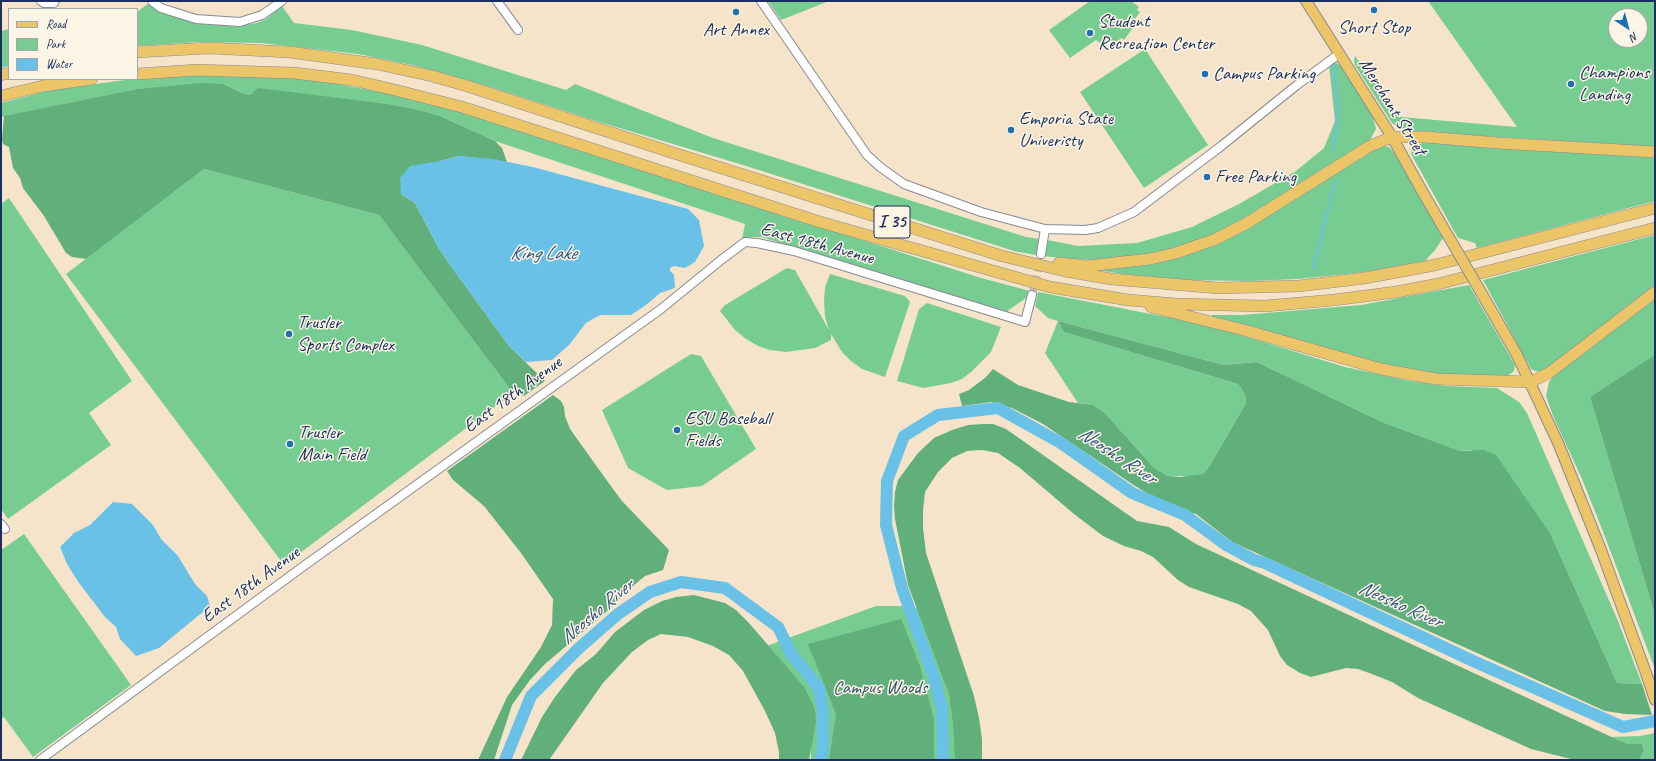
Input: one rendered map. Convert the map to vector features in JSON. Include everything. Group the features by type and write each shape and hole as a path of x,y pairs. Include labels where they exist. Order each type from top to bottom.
{"highway":[{"name":"I 35","path":"138,52 209,48 289,52 377,64 432,76 1002,256 1065,271 1111,279 1218,288 1299,286 1365,278 1435,266 1655,208"},
{"name":"I 35","path":"138,74 197,70 294,73 352,80 462,107 828,224 1050,287 1128,300 1177,304 1265,306 1334,300 1396,292 1438,284 1655,228"},
{"path":"1,96 43,86 85,80"},
{"path":"1017,259 1087,266 1150,259 1176,253 1216,239 1247,223 1370,146 1392,137 1426,137 1498,143 1655,152"},
{"path":"1128,300 1173,313 1244,330 1381,370 1436,379 1531,382 1549,372 1655,292"}],"main road":[{"name":"Merchant Street","path":"1306,1 1392,137 1531,382 1559,445 1601,550 1655,700"}],"street":[{"path":"41,1 44,3 54,3 55,1"},
{"path":"152,1 162,8 196,19 240,22 262,15 282,1"},
{"path":"497,1 518,30"},
{"path":"761,1 867,155 880,168 904,184 980,212 1046,229 1085,230 1098,228 1134,212 1339,54"},
{"path":"1041,254 1046,229"},
{"name":"East 18th Avenue","path":"40,760 301,568 661,309 721,260 746,242 758,243 794,251 1025,322 1032,295"}],"green space":[{"path":"768,1 829,1 781,20"},
{"name":"Student Recreation Center","path":"1090,1 1131,1 1139,7 1137,10 1140,12 1132,23 1135,25 1124,40 1122,38 1113,43 1102,40 1100,43 1096,40 1070,58 1049,30"},
{"name":"Champions Landing","path":"1428,1 1655,1 1655,147 1403,131 1392,123 1355,65 1355,56 1401,117 1517,127"},
{"path":"149,3 162,12 189,21 237,27 257,23 266,19 282,6 294,23 352,30 422,45 566,90 575,84 713,138 1026,237 1040,239 1036,255 1014,251 743,165 596,121 484,85 412,65 358,54 261,43 199,42 138,46 138,11"},
{"path":"8,29 8,66 1,68 1,31"},
{"path":"1145,49 1208,145 1144,188 1080,92"},
{"path":"1336,63 1340,65 1373,117 1376,129 1370,140 1242,221 1199,241 1173,250 1145,256 1095,260 1043,256 1047,240 1078,246 1137,243 1192,227 1239,204 1296,171 1324,148 1335,121 1329,65"},
{"path":"209,75 321,81 407,97 443,106 981,278 1030,291 1029,296 1006,312 761,237 742,239 745,224 495,141 440,116 420,110 389,104 258,89 250,95 242,93 224,84 137,89 1,117 1,103 51,90 165,76"},
{"path":"201,83 224,84 242,93 250,95 258,88 389,104 420,110 440,116 495,141 502,148 507,162 459,156 440,161 401,194 415,203 438,247 509,346 545,381 524,396 513,393 379,215 204,169 86,259 72,257 66,253 44,216 23,188 20,178 13,168 9,147 3,144 2,139 4,116 137,89"},
{"path":"1427,141 1655,154 1655,201 1477,248 1475,243 1458,238 1411,154 1413,147"},
{"path":"1383,146 1389,147 1395,154 1443,238 1425,261 1365,272 1298,279 1250,281 1182,280 1097,270 1180,255 1371,150"},
{"name":"Trusler Sports Complex","path":"204,169 379,215 513,393 284,565 66,274"},
{"path":"9,198 132,381 89,413 111,445 8,519 1,509 1,204"},
{"path":"1655,235 1655,289 1549,369 1541,372 1531,369 1483,280"},
{"path":"787,268 795,270 829,330 825,317 824,301 825,287 830,274 905,296 910,302 885,377 862,369 851,361 842,352 831,334 831,340 815,348 786,352 770,350 758,346 735,330 720,311 725,305"},
{"path":"1469,285 1515,365 1514,371 1505,378 1413,372 1211,319 1212,315 1242,315 1361,305"},
{"path":"1038,292 1187,321 1224,330 1345,367 1410,381 1446,386 1497,388 1519,402 1527,413 1618,621 1642,684 1617,683 1551,535 1472,450 1460,451 1382,422 1257,362 1224,365 1048,318 1035,306"},
{"path":"1655,299 1655,355 1590,397 1655,615 1655,669 1602,529 1582,479 1553,416 1546,396 1549,382 1558,371"},
{"path":"927,303 1001,327 991,352 971,372 962,379 951,383 923,388 897,381 919,309"},
{"path":"1058,321 1064,332 1238,384 1245,394 1246,403 1209,467 1203,474 1195,476 1168,476 1154,468 1104,412 1093,405 1078,403 1045,353"},
{"path":"1058,321 1224,365 1257,362 1382,422 1460,451 1484,450 1496,455 1551,535 1617,683 1642,684 1652,715 1625,714 1605,711 1232,542 1196,514 1184,511 1152,496 1043,424 1012,408 991,402 962,406 959,394 969,390 986,377 993,369 1018,385 1069,402 1093,405 1104,412 1154,468 1168,476 1180,477 1203,474 1209,467 1246,403 1245,394 1238,384 1064,332"},
{"name":"ESU Baseball Fields","path":"691,354 701,356 756,449 702,486 667,490 628,468 602,410"},
{"path":"1655,355 1655,615 1590,397"},
{"path":"553,395 561,401 564,407 565,416 570,429 613,489 622,501 669,550 663,570 645,576 634,585 605,613 545,664 530,680 512,705 494,760 478,760 507,697 541,647 552,625 553,599 521,553 484,506 453,480 447,471"},
{"path":"993,424 1006,429 1137,521 1169,527 1196,544 1618,740 1628,744 1642,744 1644,750 1639,760 1571,759 1531,749 1418,698 1392,682 1358,669 1346,668 1311,677 1300,673 1287,665 1280,656 1268,630 1251,611 1238,604 1189,587 1178,580 1153,557 1103,536 1074,514 1020,468 998,453 982,450 967,451 952,458 938,472 925,492 923,511 923,528 926,553 974,696 982,739 982,760 955,760 953,723 949,694 908,585 895,519 895,492 898,480 918,453 934,438 968,425"},
{"path":"24,534 131,685 33,757 4,717 1,719 1,550"},
{"path":"694,595 725,603 736,610 804,687 815,709 816,722 809,760 779,760 775,733 765,711 743,671 729,655 713,646 688,637 661,634 648,640 632,652 603,683 549,760 521,760 542,717 555,697 576,670 596,654 615,632 644,610 662,601 676,597"},
{"name":"Campus Woods","path":"876,606 899,606 923,609 969,760 811,760 810,702 761,648"},
{"path":"901,619 920,666 934,719 934,760 829,760 836,714 808,644"},
{"path":"1655,733 1655,760 1639,760 1644,750 1642,744 1628,744 1610,737 1640,736"}],"water":[{"name":"King Lake","path":"459,156 493,159 533,167 688,209 699,220 704,246 695,262 685,268 674,266 670,268 670,271 674,275 675,288 660,293 631,315 600,315 586,323 569,345 552,360 526,362 509,346 453,269 438,247 415,203 401,194 400,178 410,166"},
{"path":"113,502 132,504 153,525 161,539 178,556 195,584 207,596 210,606 159,648 136,656 120,639 116,627 105,617 79,583 67,564 60,547 74,533 90,525"}],"waterway":[{"path":"1334,64 1338,109 1334,150"},
{"path":"1313,269 1335,182"},
{"name":"Neosho River","path":"943,760 942,709 934,677 902,588 886,525 887,481 904,436 938,415 998,408 1061,443 1132,493 1185,515 1226,545 1254,560 1265,563 1473,661 1623,727 1655,721"},
{"name":"Neosho River","path":"505,760 531,696 579,648 618,614 650,592 681,582 725,588 778,627 792,655 819,688 823,714 823,750 820,760"}],"tunnel":[{"path":"1032,295 1040,261"}],"place":[{"name":"Short Stop","path":"1374,10"},
{"name":"Art Annex","path":"736,12"},
{"name":"Student Recreation Center","path":"1090,33"},
{"name":"Campus Parking","path":"1205,74"},
{"name":"Champions Landing","path":"1571,84"},
{"name":"Emporia State Univeristy","path":"1011,130"},
{"name":"Free Parking","path":"1207,177"},
{"name":"Trusler Sports Complex","path":"289,334"},
{"name":"ESU Baseball Fields","path":"677,430"},
{"name":"Trusler Main Field","path":"290,444"}]}
